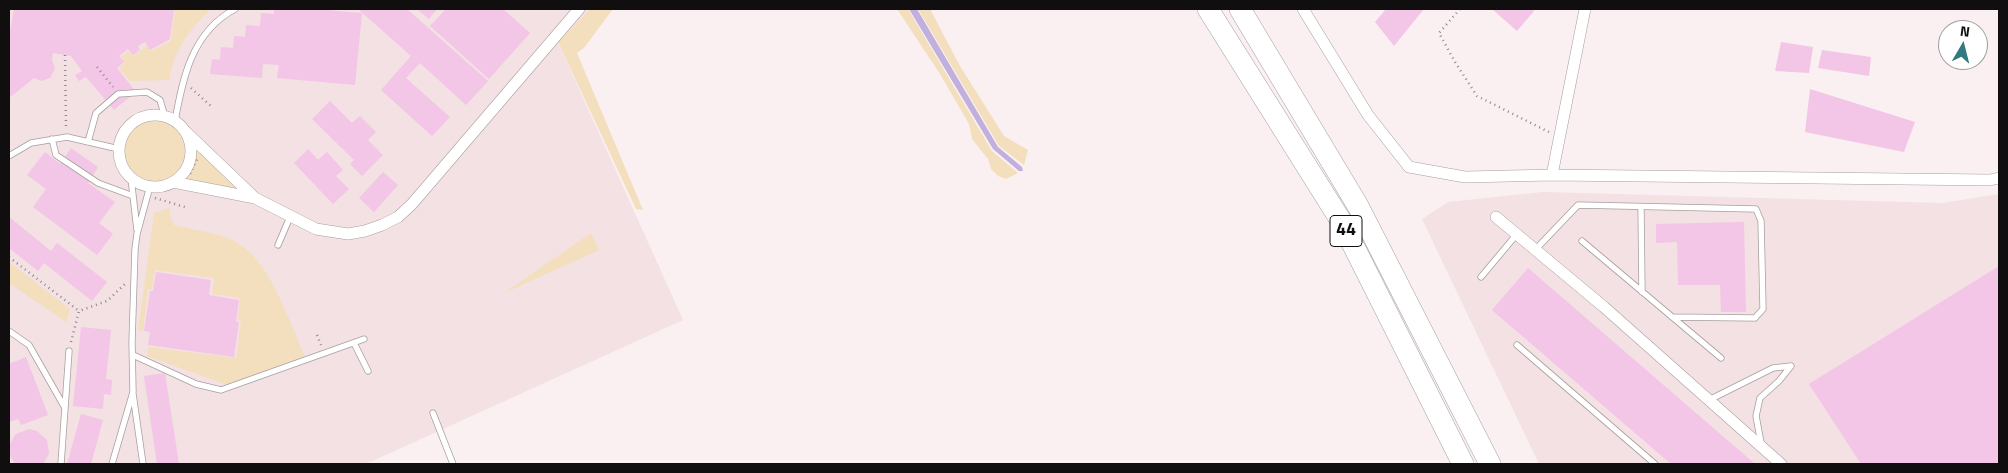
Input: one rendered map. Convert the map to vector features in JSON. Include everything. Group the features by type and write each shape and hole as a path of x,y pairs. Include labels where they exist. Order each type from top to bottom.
{"highway":[{"name":"44","path":"1208,9 1341,221 1463,464"},
{"name":"44","path":"1240,9 1358,206 1490,464"},
{"path":"1443,424 1450,444 1449,464"}],"street":[{"path":"186,132 191,149 190,160 186,170 173,182 149,191 131,178 124,169 120,160 119,149 122,138 128,128 137,120 148,116 170,119 186,132 255,198 290,217 316,229 348,234 382,226 398,217 443,170 579,9"},
{"path":"1303,9 1368,115 1409,167 1465,177 1552,175 1990,180 1999,178"},
{"path":"1552,175 1585,9"},
{"path":"173,182 255,198"},
{"path":"1496,217 1536,249 1781,464"}],"lane":[{"path":"170,119 188,61 212,26 234,9"},
{"path":"88,142 96,113 118,94 148,92 160,100 170,119"},
{"path":"9,156 31,143 66,137 119,149"},
{"path":"52,139 56,156 98,184 133,196"},
{"path":"131,178 137,234 132,342 133,392 144,464"},
{"path":"137,234 149,191"},
{"path":"1536,249 1578,205 1756,208 1761,221 1763,309 1755,318 1672,317"},
{"path":"1641,206 1642,292"},
{"path":"278,245 290,217"},
{"path":"1481,277 1517,234"},
{"path":"1582,241 1721,358"},
{"path":"9,331 29,345 66,410"},
{"path":"133,355 196,384 221,390 364,339"},
{"path":"354,343 368,371"},
{"path":"1517,345 1655,464"},
{"path":"60,464 66,410 69,351"},
{"path":"1709,400 1773,368 1791,366 1780,381 1760,398 1756,416 1761,446"},
{"path":"112,464 133,392"},
{"path":"433,413 453,464"}],"path":[{"path":"1460,9 1439,32 1455,62 1477,96 1560,137"},
{"path":"65,55 66,137"},
{"path":"97,67 118,94"},
{"path":"182,80 212,107"},
{"path":"185,184 202,148"},
{"path":"149,191 185,207"},
{"path":"9,257 79,311"},
{"path":"79,311 107,301 135,274"},
{"path":"69,351 79,311"}],"shaded area":[{"path":"9,9 590,9 558,42 683,320 366,464 9,464"},
{"path":"175,9 211,9 196,24 184,41 171,69 169,80 130,81 119,68 125,63 121,57 128,51 133,56 147,46 151,51 171,41"},
{"path":"590,9 613,9 584,48 577,53 643,210 636,209 558,42"},
{"path":"897,9 908,9 992,151 1018,173 1006,179 998,176 991,169 988,159 972,139 969,124 940,74"},
{"path":"909,9 917,9 998,147 1022,167 1023,171 1019,171 993,149"},
{"path":"918,9 930,9 960,66 1004,136 1028,150 1024,165 999,146"},
{"path":"148,118 162,118 174,123 183,132 188,144 186,164 179,175 162,184 148,184 136,179 127,170 122,158 122,144 127,132 136,123"},
{"path":"192,140 248,194 181,179 191,161 193,151"},
{"path":"1543,192 1943,203 1999,194 1999,464 1539,464 1422,219 1448,202"},
{"path":"170,208 170,216 174,225 230,239 244,247 256,259 276,290 305,356 229,385 147,356 148,347 236,358 241,321 238,320 240,298 212,294 214,278 155,270 152,290 148,289 143,331 138,330 154,213"},
{"path":"591,233 599,250 504,293"},
{"path":"9,262 70,309 66,322 9,283"}],"building":[{"path":"14,9 174,9 170,39 150,50 145,42 138,46 140,50 133,55 128,49 119,56 124,62 117,68 136,92 114,110 86,77 79,81 75,75 82,71 71,56 53,53 52,60 55,68 50,78 41,81 34,78 9,98 9,38"},
{"path":"274,9 314,9 362,13 355,85 277,78 279,65 263,64 262,78 210,74 212,59 220,60 221,47 233,48 234,36 245,37 246,25 260,26 261,13 274,14"},
{"path":"358,9 407,9 488,81 466,105 420,63 406,78 450,117 432,136 381,90 411,56"},
{"path":"417,9 437,9 429,19"},
{"path":"446,9 503,9 530,33 489,79 430,26"},
{"path":"1386,9 1424,9 1394,46 1375,22"},
{"path":"1492,9 1532,9 1534,11 1517,31"},
{"path":"1781,42 1813,47 1809,73 1775,71"},
{"path":"1822,50 1871,57 1869,76 1818,68"},
{"path":"1810,89 1915,122 1904,152 1805,132"},
{"path":"330,101 352,123 360,116 376,132 368,140 383,155 362,176 350,164 354,160 312,119"},
{"path":"71,148 98,167 88,183 115,202 99,223 113,234 97,255 33,207 46,189 27,175 45,152 60,164"},
{"path":"308,149 318,160 327,152 343,170 336,176 349,189 333,204 294,163"},
{"path":"383,172 398,185 374,212 359,198"},
{"path":"9,217 51,251 57,243 107,282 92,301 44,263 38,271 9,248"},
{"path":"1744,222 1746,312 1721,312 1720,285 1678,285 1677,242 1656,243 1656,224"},
{"path":"1999,266 1999,464 1861,464 1809,384"},
{"path":"1528,268 1755,464 1671,464 1492,310"},
{"path":"156,272 211,280 209,295 239,300 236,321 239,322 234,357 148,345 150,332 144,331 150,291 153,291"},
{"path":"81,327 111,330 106,379 112,380 111,395 104,394 103,409 73,406"},
{"path":"26,357 48,415 21,425 18,419 9,422 9,364"},
{"path":"165,373 179,464 157,464 144,376"},
{"path":"81,414 103,420 91,464 67,464"},
{"path":"29,429 37,431 47,440 49,454 43,464 16,464 11,458 9,446 12,440 16,434"}]}
